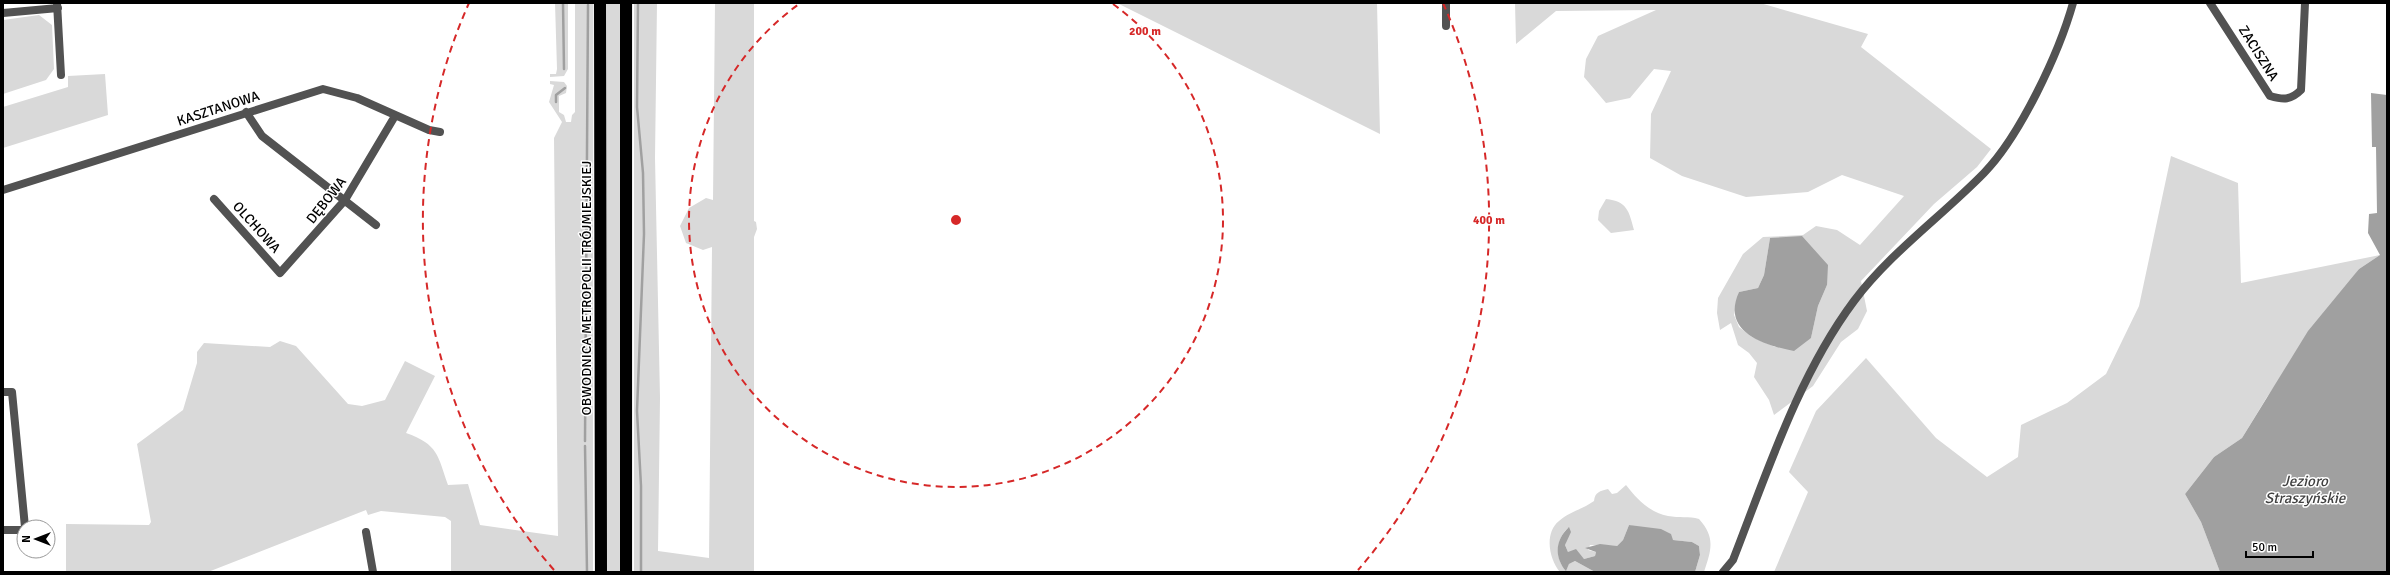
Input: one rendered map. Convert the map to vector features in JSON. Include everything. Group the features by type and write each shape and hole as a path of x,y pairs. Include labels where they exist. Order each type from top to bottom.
{"highway":[{"name":"OBWODNICA METROPOLII TRÓJMIEJSKIEJ","path":"600,3 601,572"},
{"path":"626,3 626,572"}],"street":[{"path":"1446,3 1446,26"},
{"path":"1723,572 1733,560 1785,428 1825,346 1854,302 1875,276 1985,171 2009,140 2042,80 2073,3"},
{"name":"ZACISZNA","path":"2210,3 2270,96 2280,99 2293,98 2301,90 2305,3"},
{"path":"3,13 57,5 61,75"},
{"name":"KASZTANOWA","path":"3,190 246,112 323,89 357,98 429,130 440,132"},
{"path":"246,112 262,136 346,200 376,225"},
{"name":"DĘBOWA","path":"280,273 346,200 396,116"},
{"name":"OLCHOWA","path":"214,199 280,273"},
{"path":"3,392 12,392 24,519"},
{"path":"3,530 16,530"},
{"path":"366,532 373,572"}],"shaded area":[{"path":"555,3 568,3 568,69 564,76 550,77 550,74 556,74 557,69"},
{"path":"575,3 593,3 593,572 451,572 451,521 445,517 381,511 368,515 366,510 208,572 66,572 66,524 149,525 151,522 137,444 183,410 197,363 197,352 204,343 270,347 280,341 296,346 348,404 362,406 385,400 405,361 435,376 406,433 417,437 431,447 439,459 448,485 468,484 480,525 558,536 554,138 562,122 549,102 554,85 550,84 550,81 564,82 567,86 566,93 559,96 559,112 564,115 566,122 571,122 572,115 575,112"},
{"path":"606,3 621,3 621,572 606,572"},
{"path":"634,3 657,3 655,158 660,398 658,551 709,558 712,247 703,250 686,243 680,226 689,208 706,198 713,200 715,3 754,3 754,221 756,222 757,229 754,237 754,572 634,572"},
{"path":"1117,3 1377,3 1380,134"},
{"path":"1515,3 1760,3 1868,34 1861,47 1991,149 1977,167 1934,204 1861,281 1867,311 1858,329 1841,342 1813,386 1774,415 1769,400 1754,377 1757,363 1749,353 1738,345 1731,323 1720,330 1717,313 1718,298 1743,254 1763,237 1803,235 1816,226 1837,230 1860,245 1904,196 1842,175 1808,192 1746,197 1682,176 1650,158 1651,114 1671,71 1654,69 1630,98 1606,103 1584,77 1586,59 1598,36 1656,10 1556,11 1516,44","holes":["1770,238 1827,285 1818,306 1811,338 1775,347 1752,337 1739,327 1734,315 1739,292 1758,288 1764,275"]},
{"path":"39,15 52,25 54,69 46,80 3,94 3,20"},
{"path":"105,74 108,115 3,148 3,107 68,87 68,76"},
{"path":"2171,156 2238,183 2241,283 2380,255 2359,269 2267,397 2242,438 2214,457 2185,494 2201,522 2220,572 1774,572 1808,492 1789,472 1816,411 1866,358 1936,438 1987,477 2018,457 2021,425 2067,403 2106,374 2139,306"},
{"path":"1606,199 1619,202 1626,208 1634,230 1611,233 1598,220 1599,211"},
{"path":"1626,485 1639,500 1655,512 1668,516 1699,519 1708,532 1710,538 1709,557 1704,572 1695,572 1700,555 1699,546 1692,542 1673,540 1629,525 1623,540 1617,546 1590,545 1588,550 1596,552 1595,556 1584,559 1572,552 1568,552 1565,545 1568,528 1561,538 1558,549 1558,554 1562,565 1566,570 1569,564 1575,561 1595,572 1560,572 1553,560 1550,546 1551,532 1554,526 1567,515 1594,501 1598,492 1608,489 1612,494 1617,493"}],"water":[{"name":"Jezioro Straszyńskie","path":"2371,93 2387,95 2387,572 2220,572 2201,522 2185,494 2214,457 2242,438 2308,331 2359,269 2380,255 2368,233 2369,214 2377,213 2376,147 2372,147"},
{"path":"1802,236 1828,265 1827,285 1818,306 1811,338 1794,351 1770,345 1748,334 1740,327 1736,317 1735,306 1739,292 1758,288 1764,275 1770,238"},
{"path":"1629,525 1661,529 1671,534 1673,540 1692,542 1699,546 1700,555 1695,572 1595,572 1575,561 1569,564 1566,571 1562,566 1558,554 1559,543 1564,532 1569,527 1571,532 1565,545 1568,552 1576,549 1584,559 1595,556 1596,552 1585,548 1600,544 1617,546 1623,540"}],"waterway":[{"path":"563,3 564,69"},
{"path":"638,3 637,107 643,173 644,234 637,411 641,486 641,572"},
{"path":"585,441 588,5"},
{"path":"556,102 556,95 565,88"},
{"path":"585,446 587,572"}]}
